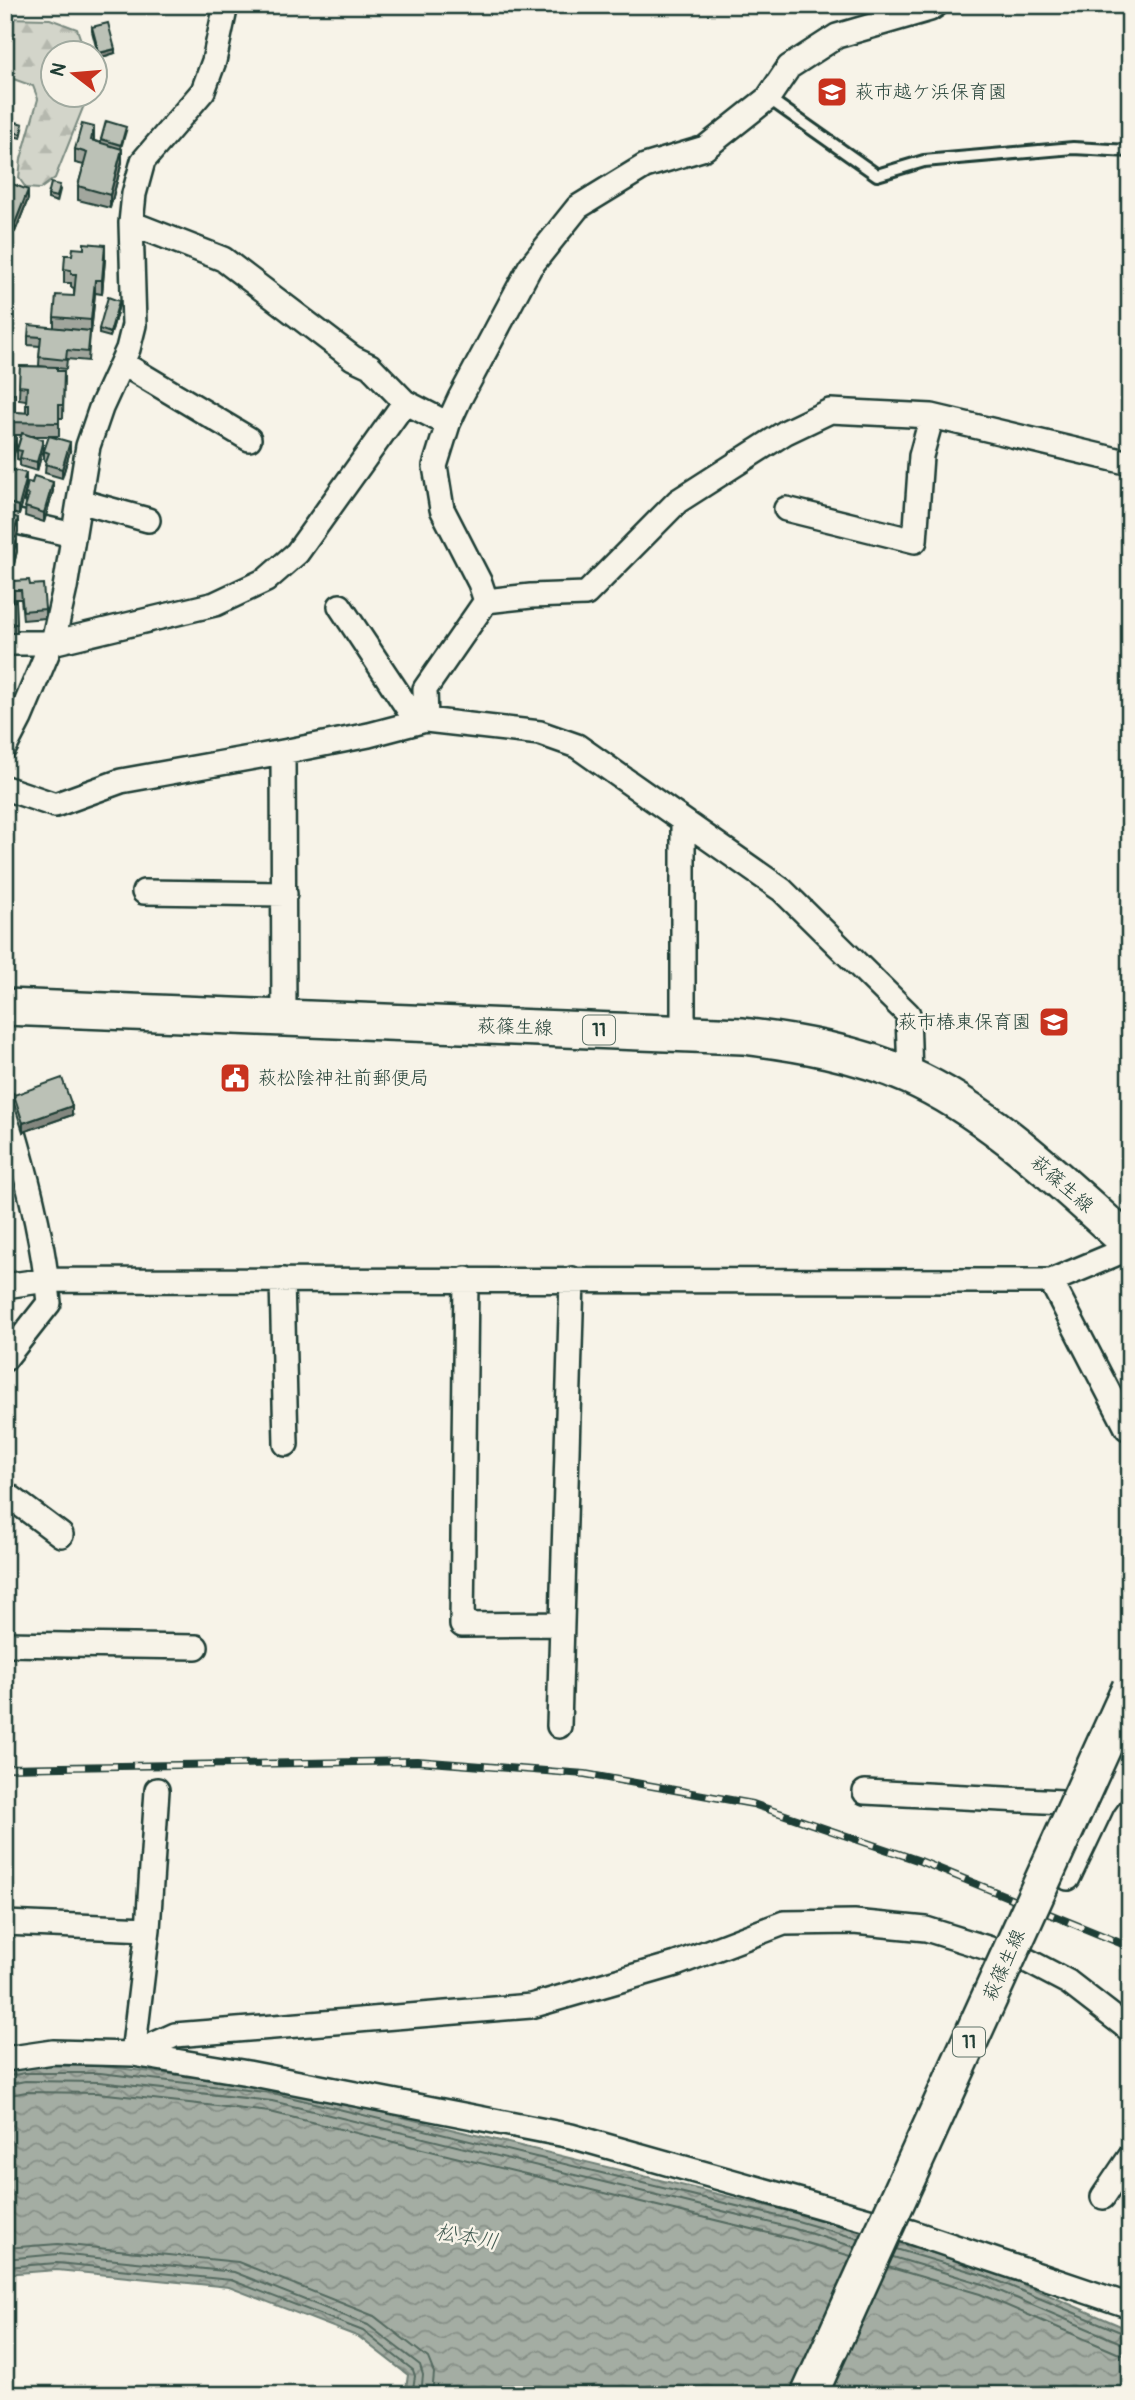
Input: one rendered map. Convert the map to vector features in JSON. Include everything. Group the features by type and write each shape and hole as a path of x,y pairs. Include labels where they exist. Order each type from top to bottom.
{"main road":[{"name":"萩篠生線","path":"5,1007 743,1036 792,1042 910,1076 980,1116 1050,1172 1130,1246"},
{"name":"萩篠生線","path":"809,2395 1130,1688"}],"street":[{"path":"486,601 480,583 442,509 435,466 439,435 453,394 530,267 578,207 645,166 705,148 768,98 789,67 837,36 936,5"},
{"path":"5,747 52,643 65,587 88,446 101,408 122,363 134,325 131,223 134,194 143,161 203,91 214,61 225,6"},
{"path":"131,223 223,259 353,358 370,366 439,435"},
{"path":"122,363 249,439"},
{"path":"5,643 52,643 215,604 265,580 297,553 405,402"},
{"path":"421,721 425,689 486,601 586,594 678,501 786,432 830,411 932,416 1130,463"},
{"path":"786,509 915,541 921,456 932,416"},
{"path":"79,501 148,520"},
{"path":"5,519 73,535"},
{"path":"340,606 421,721"},
{"path":"5,788 55,805 121,780 283,752 369,735 421,721 540,733 576,746 782,890 908,1014 910,1076"},
{"path":"283,752 285,1018"},
{"path":"682,821 683,1034"},
{"path":"144,892 285,894"},
{"path":"5,1102 26,1171 49,1303 5,1359"},
{"path":"5,1286 47,1280 1051,1281 1130,1246"},
{"path":"466,1279 462,1625 562,1624"},
{"path":"559,1726 572,1279"},
{"path":"282,1280 286,1444"},
{"path":"1051,1281 1127,1428"},
{"path":"5,1493 61,1535"},
{"path":"5,1644 196,1647"},
{"path":"1068,1878 1116,1792 1130,1755"},
{"path":"132,2054 148,1930 157,1790"},
{"path":"865,1792 1116,1792"},
{"path":"132,2054 175,2035 531,2007 676,1964 783,1923 854,1922 926,1929 1026,1959 1068,1982 1130,2030"},
{"path":"5,1923 148,1930"},
{"path":"5,2059 53,2052 132,2054 248,2073 571,2136 911,2232 1130,2306"},
{"path":"1102,2197 1130,2157"}],"lane":[{"path":"768,98 877,175 924,161 1073,148 1130,151"}],"green space":[{"path":"5,18 50,19 77,29 80,38 38,38 38,99 33,86 5,76"},
{"path":"38,99 38,108 83,108 55,178 40,189 26,188 19,178 21,159"}],"water":[{"name":"松本川","path":"22,2065 100,2066 274,2086 796,2213 988,2269 1130,2330 1130,2395 405,2395 408,2375 359,2337 229,2287 57,2270 5,2274 5,2070"}],"building":[{"path":"108,23 115,49 108,51 108,38 95,38 92,27"},
{"path":"106,121 126,127 121,145 101,139"},
{"path":"16,122 23,124 21,134 13,132"},
{"path":"82,124 94,127 91,140 122,149 110,195 78,186 87,153 75,149"},
{"path":"5,181 28,190 15,223 5,219"},
{"path":"51,183 60,185 57,197 48,195"},
{"path":"84,243 105,245 102,280 95,280 91,320 54,317 56,295 74,296 76,274 64,269 65,255 72,255 73,248 84,249"},
{"path":"5,265 6,287 10,287 8,340 5,340"},
{"path":"108,297 119,301 110,333 99,329"},
{"path":"29,325 90,331 88,352 67,350 66,360 39,357 41,337 28,336"},
{"path":"20,366 57,367 57,371 64,371 63,405 59,405 59,423 5,422 5,394 15,394 15,412 29,413 29,404 26,404 27,387 19,386"},
{"path":"22,433 43,440 37,462 20,458 22,451 17,450"},
{"path":"5,434 16,437 9,465 5,464"},
{"path":"49,436 70,442 62,469 45,464 49,453 44,451"},
{"path":"9,469 26,473 19,506 5,502 5,474 8,475"},
{"path":"34,476 53,482 44,513 25,507 29,495 25,494 28,482 32,483"},
{"path":"5,514 18,518 13,537 17,538 14,550 10,549 7,556 5,556"},
{"path":"5,567 10,568 5,585"},
{"path":"29,580 30,585 43,584 45,609 23,611 21,590 13,590 13,581"},
{"path":"16,601 17,624 5,624 5,602"},
{"path":"62,1078 72,1106 23,1123 14,1095"}],"railway":[{"path":"5,1768 417,1761 585,1774 753,1804 920,1861 1130,1947"}],"place":[{"name":"萩市越ケ浜保育園","path":"832,92"},
{"name":"萩市椿東保育園","path":"1054,1022"},
{"name":"萩松陰神社前郵便局","path":"235,1078"}]}
